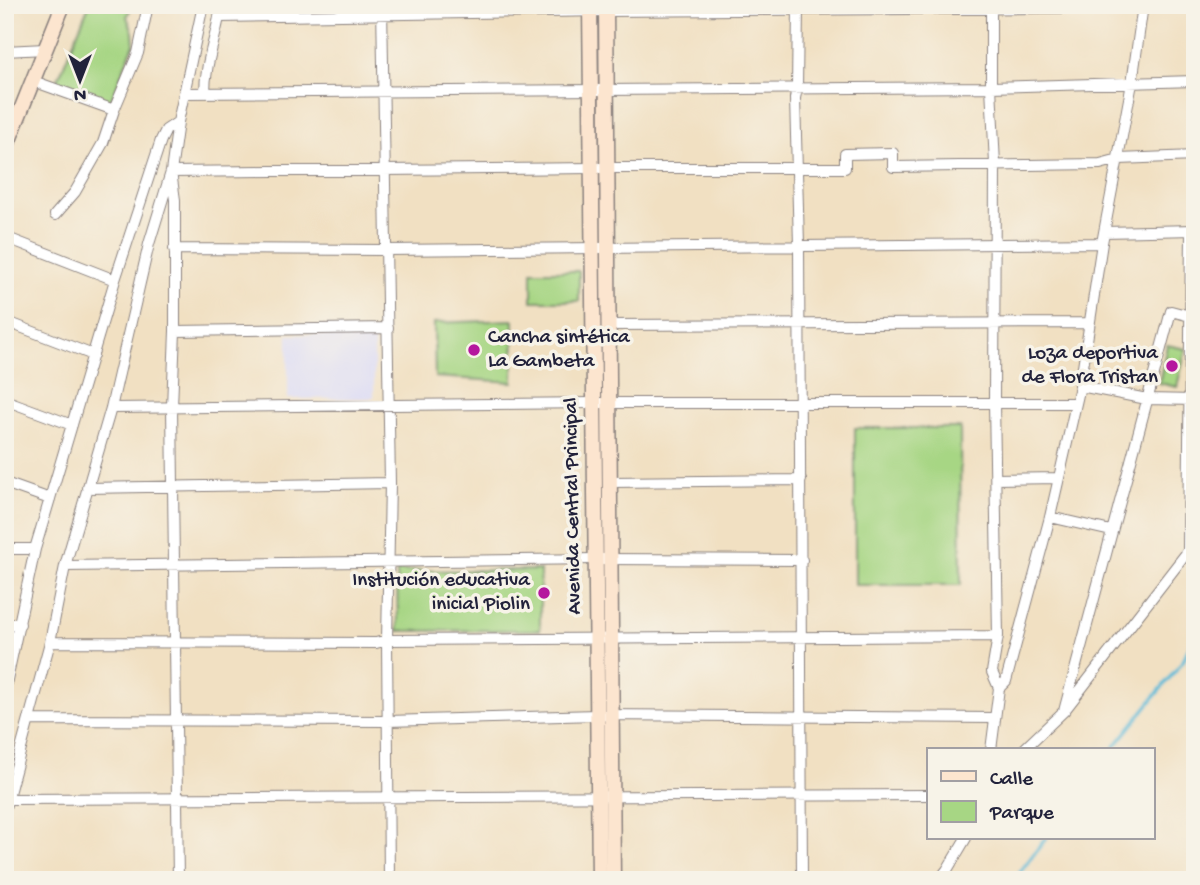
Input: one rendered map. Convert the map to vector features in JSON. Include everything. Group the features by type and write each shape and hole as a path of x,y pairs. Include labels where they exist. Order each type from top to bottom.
{"street":[{"path":"5,150 63,5"},
{"path":"55,215 75,192 103,143 138,53 148,5"},
{"path":"203,5 178,122 171,172 146,256 111,408 65,566 50,642 6,803 179,799 927,795"},
{"path":"205,93 206,64 221,5"},
{"path":"991,7 995,164 994,402 998,636 992,672 999,688 991,748"},
{"path":"999,688 1006,681 1050,517 1080,386 1143,7"},
{"path":"219,17 383,10 1195,7"},
{"name":"Avenida Central Principal","path":"591,8 596,639 604,716"},
{"name":"Avenida Central Principal","path":"599,880 604,797 604,716 611,639 612,559 606,8"},
{"path":"798,8 795,98 800,324 802,880"},
{"path":"383,10 390,483 387,640 389,880"},
{"path":"5,51 45,49"},
{"path":"33,81 114,110"},
{"path":"184,93 991,87 1195,81"},
{"path":"5,690 35,549 115,280 161,140 166,130 178,122"},
{"path":"171,172 593,168 845,169 845,154 893,153 893,167 1100,164 1119,159 1195,156"},
{"path":"171,172 174,183 175,331 172,407 178,880"},
{"path":"1025,748 1064,711 1192,547 1190,316 1193,230 1104,232"},
{"path":"5,237 115,280"},
{"path":"174,249 385,250 1102,243"},
{"path":"1064,711 1171,311 1190,316"},
{"path":"5,321 93,355"},
{"path":"609,325 1090,323"},
{"path":"175,331 388,328"},
{"path":"1080,386 1147,399 1192,399"},
{"path":"5,400 72,425"},
{"path":"111,408 594,403 1076,404"},
{"path":"996,479 1059,478"},
{"path":"611,482 801,480"},
{"path":"5,483 50,499"},
{"path":"87,488 390,483"},
{"path":"1050,517 1111,531"},
{"path":"5,549 35,549"},
{"path":"65,566 596,559 802,560"},
{"path":"5,624 20,624"},
{"path":"50,642 376,643 387,640 998,636"},
{"path":"29,720 388,721 604,716 995,718"},
{"name":"Avenida Central Principal","path":"604,797 613,880"},
{"path":"939,880 965,840"}],"shaded area":[{"path":"374,334 374,398 288,399 288,335"}],"green space":[{"path":"89,5 132,5 127,17 134,44 110,102 56,84"},
{"path":"532,271 579,271 579,301 532,301"},
{"name":"Cancha sintética La Gambeta","path":"514,320 513,382 435,377 434,323"},
{"name":"Loza deportiva de Flora Tristan","path":"1167,345 1186,349 1177,387 1159,383"},
{"path":"855,428 960,428 961,585 855,585"},
{"path":"540,570 540,630 398,631 397,571"}],"waterway":[{"path":"1114,748 1183,661 1195,633"},
{"path":"1014,880 1044,840"}],"place":[{"name":"Cancha sintética La Gambeta","path":"474,350"},
{"name":"Loza deportiva de Flora Tristan","path":"1172,366"},
{"name":"Institución educativa inicial Piolin","path":"544,593"}]}
